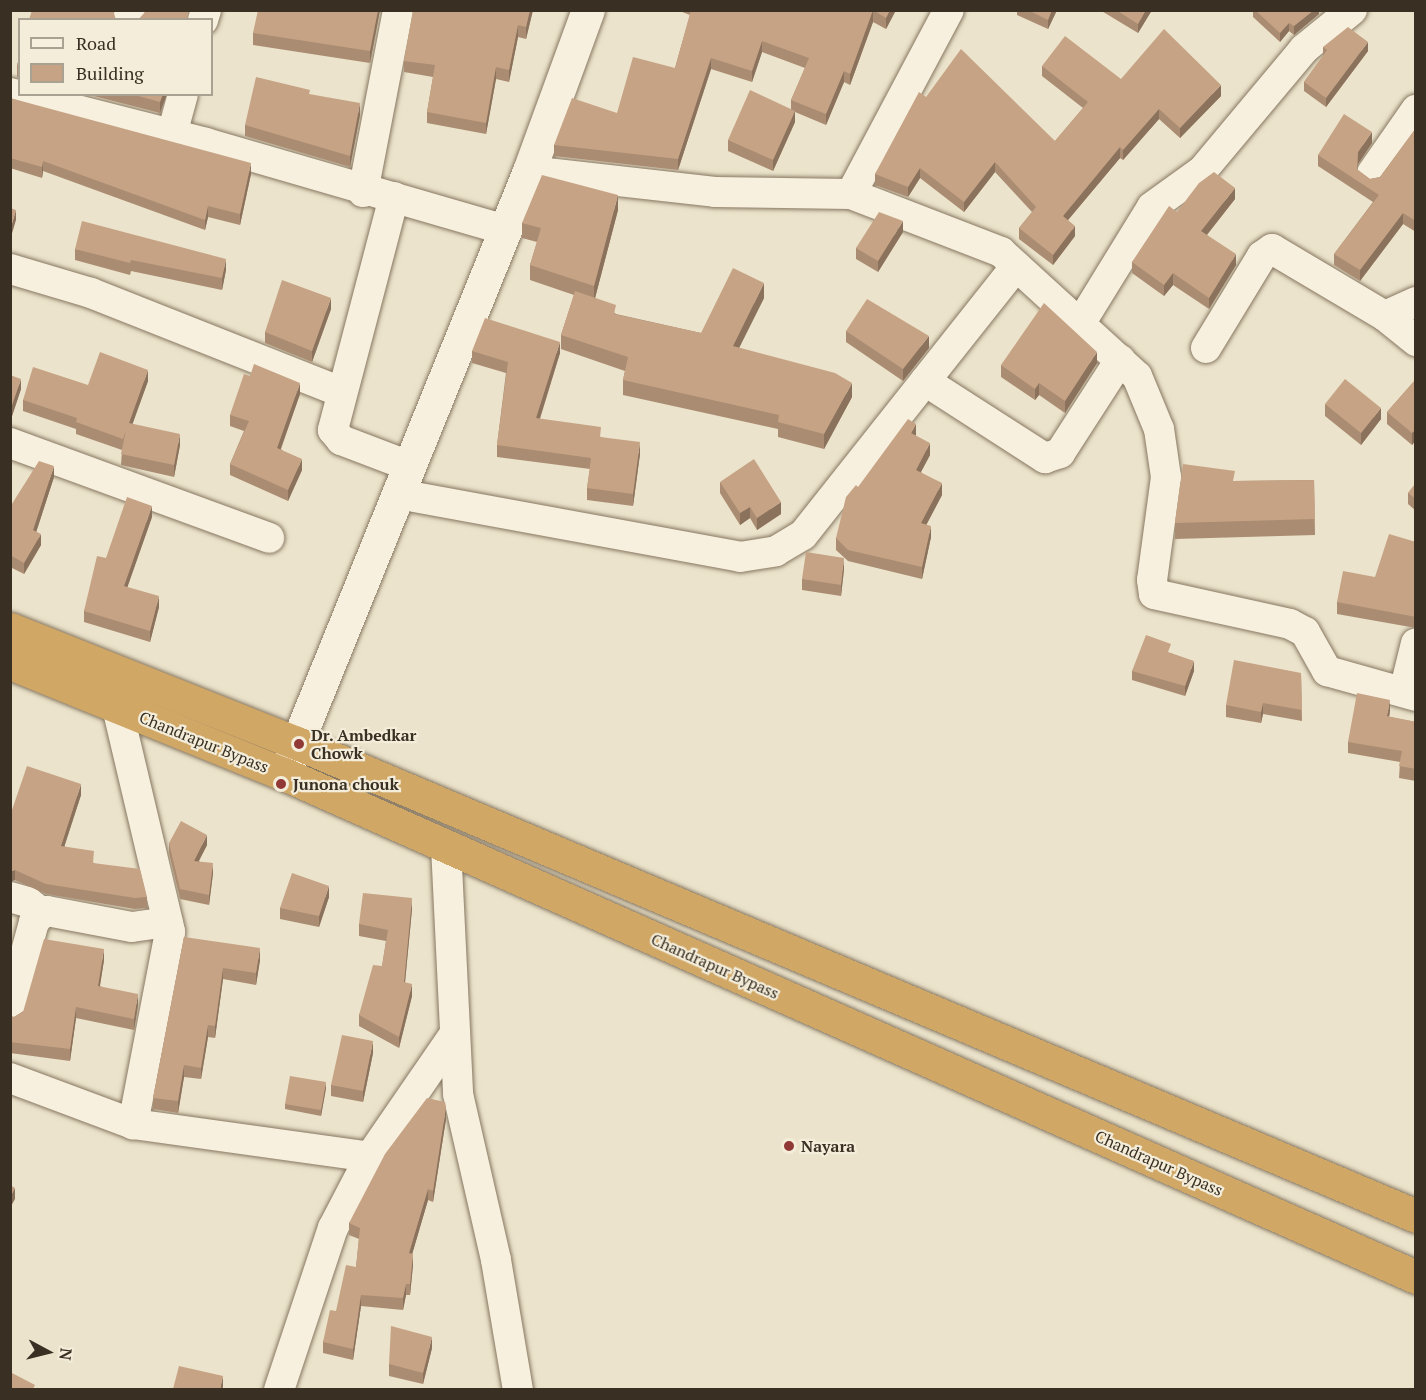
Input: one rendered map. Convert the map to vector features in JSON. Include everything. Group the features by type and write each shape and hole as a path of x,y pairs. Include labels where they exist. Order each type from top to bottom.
{"highway":[{"name":"Chandrapur Bypass","path":"10,628 297,743 1416,1216"},
{"name":"Chandrapur Bypass","path":"10,663 284,774 1414,1275"}],"main road":[{"path":"284,774 506,230 588,10"}],"street":[{"path":"363,192 398,10"},
{"path":"851,194 949,10"},
{"path":"1080,324 1152,207 1202,171 1304,49 1352,10"},
{"path":"34,96 105,105 172,134 363,192 394,197 506,230"},
{"path":"172,134 182,96"},
{"path":"1372,173 1416,110"},
{"path":"529,171 715,192 851,194 1001,252 1137,376 1158,429 1166,477 1152,580 1154,594 1290,624 1305,632 1327,671 1410,694 1416,643"},
{"path":"394,197 333,424 336,436 404,480 740,557 759,556 793,544 803,535 1016,266"},
{"path":"1206,348 1262,255 1272,249 1385,316 1416,341"},
{"path":"10,269 91,293 341,392"},
{"path":"1385,316 1416,302"},
{"path":"925,381 1045,458 1060,453 1120,360"},
{"path":"10,443 269,538"},
{"path":"117,707 168,922 170,940 133,1124"},
{"path":"446,846 458,1094 496,1260 518,1389"},
{"path":"10,897 28,902 42,913"},
{"path":"10,1011 34,922 42,913 47,911 132,927 168,922"},
{"path":"279,1389 333,1228 370,1157 454,1035"},
{"path":"10,1078 133,1124 370,1157"}],"building":[{"path":"32,10 113,10 115,18 30,18"},
{"path":"145,10 188,10 187,18 140,18"},
{"path":"258,10 378,10 370,51 253,33"},
{"path":"413,10 530,10 526,27 518,25 509,70 496,67 486,123 427,112 435,65 404,61"},
{"path":"691,10 873,10 850,74 844,71 826,114 791,100 809,58 762,41 752,71 711,58 678,159 554,145 572,98 617,113 633,57 675,68"},
{"path":"873,10 890,10 886,18"},
{"path":"1028,10 1052,10 1048,20"},
{"path":"1116,10 1146,10 1138,24"},
{"path":"1255,10 1314,10 1294,26 1289,23 1280,33"},
{"path":"1348,27 1368,42 1326,98 1304,82 1327,50 1323,47"},
{"path":"1164,29 1221,85 1180,128 1159,109 1123,150 1120,147 1063,216 1075,226 1053,255 1019,228 1036,207 995,162 964,202 920,168 908,187 875,174 919,92 926,97 961,49 1055,141 1088,102 1042,66 1065,36 1121,79"},
{"path":"256,77 310,90 309,94 360,103 350,156 245,125"},
{"path":"750,90 795,111 773,160 728,140"},
{"path":"138,96 162,96 160,102"},
{"path":"10,98 251,163 240,214 208,206 205,220 43,161 42,167 10,158"},
{"path":"1344,114 1372,132 1358,152 1357,169 1370,179 1380,177 1416,128 1416,221 1403,213 1360,270 1334,254 1379,195 1318,155"},
{"path":"1214,172 1235,188 1201,231 1236,254 1209,298 1173,273 1164,285 1132,262 1169,206 1177,212 1199,183"},
{"path":"542,175 618,195 594,286 530,265 541,228 522,223"},
{"path":"10,208 16,210 10,230"},
{"path":"879,212 903,221 878,261 856,248"},
{"path":"82,221 226,259 222,278 131,260 130,263 75,249"},
{"path":"733,268 764,283 733,346 835,373 852,383 824,434 778,422 779,415 623,380 628,357 561,335 575,291 616,305 614,314 701,333"},
{"path":"282,280 331,298 312,351 265,332"},
{"path":"867,299 929,336 903,369 846,331"},
{"path":"1044,303 1097,352 1065,401 1039,383 1035,389 1001,365"},
{"path":"485,318 560,342 536,418 601,427 600,437 640,442 633,494 587,488 591,458 497,445 508,362 472,351"},
{"path":"100,352 148,370 129,423 180,434 174,465 121,454 126,430 123,439 76,422 77,418 23,400 33,367 88,385"},
{"path":"254,364 300,383 277,448 302,459 288,490 230,464 249,421 230,415 244,374 250,376"},
{"path":"10,375 21,379 12,405 10,405"},
{"path":"1345,379 1381,408 1361,433 1325,404"},
{"path":"1416,379 1416,429 1412,433 1387,412"},
{"path":"908,419 916,424 911,433 930,443 916,470 942,483 921,523 931,526 922,567 848,550 836,538 846,497 856,485 858,487"},
{"path":"754,459 781,502 757,518 750,507 740,513 720,482"},
{"path":"39,461 54,466 33,530 41,534 24,563 10,555 10,507"},
{"path":"1183,464 1235,471 1233,481 1314,480 1315,519 1175,523"},
{"path":"1416,483 1416,499 1408,493"},
{"path":"127,497 152,506 124,586 159,596 150,631 84,611 97,556 106,558"},
{"path":"1389,534 1416,542 1416,617 1337,602 1343,571 1375,577"},
{"path":"806,552 844,558 841,585 802,579"},
{"path":"1146,635 1171,644 1168,652 1194,661 1185,686 1132,671"},
{"path":"1234,660 1301,673 1302,710 1263,703 1261,712 1226,705"},
{"path":"1357,693 1390,700 1387,716 1416,722 1416,769 1399,766 1402,751 1348,742"},
{"path":"27,766 81,784 61,846 94,851 93,863 140,869 147,897 135,898 46,884 15,870 10,871 10,810 12,810"},
{"path":"181,821 207,835 194,861 213,863 209,895 180,889 169,843"},
{"path":"292,873 329,886 319,916 280,908"},
{"path":"363,893 412,898 404,982 412,984 399,1037 359,1015 373,965 382,966 388,930 359,924"},
{"path":"184,937 260,948 256,973 223,968 215,1026 208,1025 201,1068 184,1065 178,1101 153,1098"},
{"path":"44,939 104,949 98,986 138,994 134,1019 76,1007 70,1049 10,1042 10,1016 14,1017 23,1012"},
{"path":"342,1035 373,1041 363,1091 331,1085"},
{"path":"290,1076 326,1082 321,1110 285,1104"},
{"path":"427,1098 445,1102 446,1107 433,1191 428,1189 409,1253 413,1254 410,1284 406,1284 403,1298 361,1295 353,1349 323,1342 330,1310 336,1311 346,1265 356,1267 360,1228 349,1223 385,1154"},
{"path":"10,1185 15,1188 10,1197"},
{"path":"391,1326 432,1337 423,1373 389,1364"},
{"path":"179,1366 223,1376 220,1389 173,1389"},
{"path":"10,1372 35,1385 33,1389 10,1389"}],"place":[{"name":"Dr. Ambedkar Chowk","path":"299,744"},
{"name":"Junona chouk","path":"281,784"},
{"name":"Nayara","path":"789,1146"}]}
